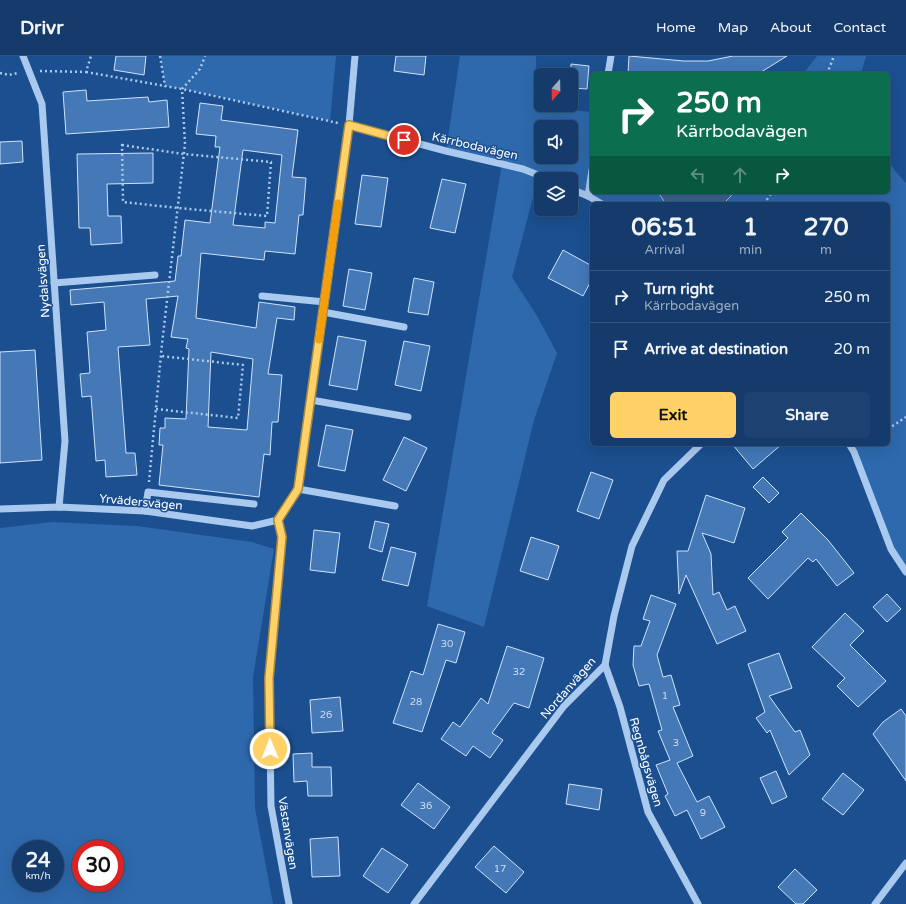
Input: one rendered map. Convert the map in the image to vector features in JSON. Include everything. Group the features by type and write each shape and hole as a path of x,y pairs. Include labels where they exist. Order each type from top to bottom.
{"street":[{"name":"Nydalsvägen","path":"23,56 42,104 65,441 59,507"},
{"path":"278,520 298,489 349,125 355,56"},
{"path":"608,72 611,56"},
{"name":"Kärrbodavägen","path":"349,125 446,151 523,168 534,173"},
{"path":"588,196 590,183"},
{"path":"578,192 598,202"},
{"path":"54,283 155,275"},
{"path":"262,296 324,302"},
{"path":"323,312 404,327"},
{"path":"311,400 408,418"},
{"name":"Nordanvägen","path":"414,904 564,706 604,664 614,616 632,546 664,480 699,446"},
{"path":"850,446 854,452 891,549 906,572"},
{"path":"298,489 395,506"},
{"path":"145,512 148,492 254,504"},
{"name":"Yrvädersvägen","path":"0,509 59,507 145,512 252,526 278,520"},
{"name":"Västanvägen","path":"278,520 282,537 269,678 271,806 289,904"},
{"name":"Regnbågsvägen","path":"604,664 620,707 648,812 698,904"},
{"path":"874,904 906,863"}],"path":[{"path":"86,72 90,56"},
{"path":"160,56 165,86"},
{"path":"148,492 161,356 185,144 182,89 200,69 205,56"},
{"path":"828,72 834,56"},
{"path":"0,73 9,75 28,71 86,72 182,89 349,125"},
{"path":"122,145 184,154 271,162 267,216 124,202 122,145"},
{"path":"156,408 238,418 243,365 161,356"},
{"path":"890,428 906,417"}],"shaded area":[{"path":"160,56 336,56 330,121 165,86"},
{"path":"460,56 536,56 536,68 534,68 534,112 590,112 590,194 890,194 890,164 906,183 906,572 891,549 850,446 890,446 890,202 598,202 578,192 578,172 534,172 534,194 512,277 537,316 557,353 534,420 484,627 427,606 502,164 446,151"},
{"path":"817,56 866,56 862,72 805,72"},
{"path":"659,194 732,194 725,202 665,202"},
{"path":"53,522 137,526 252,542 274,549 253,677 255,808 273,904 0,904 0,528"}],"building":[{"path":"116,56 146,56 144,75 114,70"},
{"path":"396,56 426,56 424,75 394,71"},
{"path":"629,56 684,61 708,61 733,56 787,56 761,72 628,72"},
{"path":"571,64 589,66 587,89 578,88 578,68 571,68"},
{"path":"86,90 87,101 148,97 149,102 167,100 169,127 66,134 63,92"},
{"path":"200,103 223,106 221,120 298,130 292,177 306,178 303,215 299,215 295,254 265,251 264,260 201,253 196,318 256,328 259,302 295,307 294,320 277,318 268,374 282,375 278,422 272,422 270,455 264,454 259,497 159,485 163,445 159,445 160,428 165,428 165,418 186,419 189,349 186,348 188,339 171,337 178,296 146,299 150,345 118,347 126,453 135,453 137,475 106,477 105,460 96,461 91,396 82,397 80,374 90,373 87,332 106,330 104,302 71,305 70,290 175,281 178,256 181,256 185,220 210,223 220,147 215,147 216,136 196,134","holes":["243,150 282,155 275,223 265,222 265,228 233,225","211,352 253,359 247,430 208,427"]},
{"path":"22,141 23,162 0,164 0,142"},
{"path":"153,153 153,183 107,184 108,216 121,216 122,243 91,245 90,228 79,228 77,154"},
{"path":"362,175 388,178 381,227 355,224"},
{"path":"442,179 466,184 455,233 430,228"},
{"path":"563,250 590,265 590,283 583,296 548,278"},
{"path":"349,269 372,273 365,310 343,306"},
{"path":"414,278 434,282 428,315 408,312"},
{"path":"338,336 366,341 357,390 329,385"},
{"path":"404,341 430,346 421,391 395,385"},
{"path":"35,350 42,460 0,463 0,352"},
{"path":"326,425 353,430 345,471 318,466"},
{"path":"404,437 427,448 406,491 383,480"},
{"path":"734,446 780,446 753,469"},
{"path":"591,472 613,480 599,519 577,511"},
{"path":"763,477 779,493 769,503 753,487"},
{"path":"706,495 745,508 734,543 702,533 711,554 713,595 719,592 727,610 735,606 746,631 717,644 686,575 679,594 677,551 688,551"},
{"path":"801,513 828,540 854,573 837,586 816,559 813,562 808,558 768,599 748,578 788,538 782,532"},
{"path":"375,521 389,524 382,552 369,548"},
{"path":"314,530 340,533 335,573 310,570"},
{"path":"531,537 559,546 548,580 520,571"},
{"path":"391,547 416,553 408,586 382,580"},
{"path":"887,594 901,609 887,622 873,607"},
{"path":"651,595 676,604 657,655 663,677 671,675 680,705 673,707 693,756 677,763 697,802 709,796 725,827 701,839 687,810 675,816 665,796 668,794 656,765 670,760 658,731 662,730 649,684 639,686 633,665 634,646 641,646 650,621 643,619"},
{"path":"845,613 864,631 850,645 886,681 858,707 837,686 845,678 812,647"},
{"path":"438,624 465,632 456,663 446,660 422,732 393,723 411,671 423,675"},
{"path":"507,646 544,658 529,708 514,703 492,733 503,740 490,758 473,746 466,756 441,739 453,722 460,727 481,698 488,704"},
{"path":"779,653 792,688 769,696 795,732 800,730 810,755 789,775 770,730 767,733 756,718 765,712 748,664"},
{"path":"340,697 343,731 312,733 310,700"},
{"path":"901,709 906,716 906,781 873,734 883,722"},
{"path":"312,753 312,767 331,767 332,796 308,796 307,781 294,782 293,754"},
{"path":"776,771 787,797 772,804 760,778"},
{"path":"843,773 864,790 843,815 822,799"},
{"path":"418,783 450,807 434,829 401,805"},
{"path":"569,784 602,789 599,810 566,804"},
{"path":"338,837 340,876 312,877 310,839"},
{"path":"494,846 524,872 506,893 475,867"},
{"path":"382,848 408,865 388,893 363,876"},
{"path":"795,869 817,890 803,904 796,904 778,887"}],"slow traffic":[{"path":"319,340 338,203"}],"route":[{"path":"270,749 269,678 282,537 278,520 298,489 314,384 349,125 404,140"}]}
